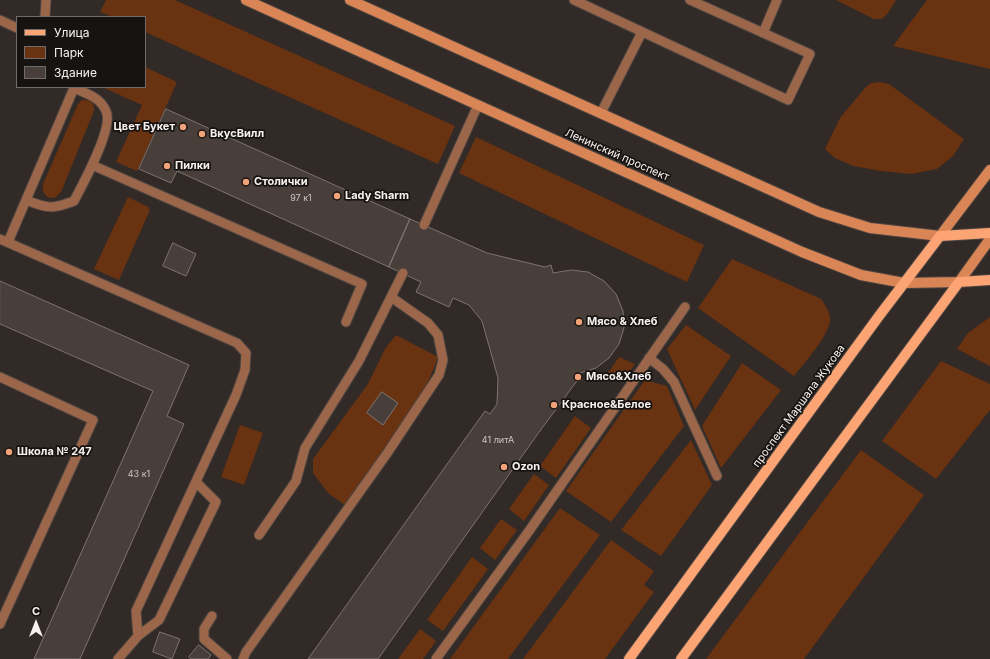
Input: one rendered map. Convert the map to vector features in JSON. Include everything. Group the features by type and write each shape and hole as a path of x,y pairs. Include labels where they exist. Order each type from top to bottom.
{"main road":[{"name":"Ленинский проспект","path":"246,0 802,252 861,275 904,283 990,280"},
{"path":"351,0 819,212 870,228 940,236 990,233"},
{"name":"проспект Маршала Жукова","path":"629,659 904,283 990,170"},
{"path":"681,659 990,239"}],"lane":[{"path":"45,16 46,0"},
{"path":"574,0 788,100 810,54 690,0"},
{"path":"762,33 777,0"},
{"path":"0,20 16,28"},
{"path":"601,114 642,32"},
{"path":"26,200 42,207 56,207 74,201 92,165 106,130 107,112 98,99 74,88 26,200 4,240 237,343 246,353 245,370 236,395 136,611 138,636"},
{"path":"424,225 478,105"},
{"path":"92,165 362,284 346,322"},
{"path":"259,535 296,481 305,448 359,361 403,273"},
{"path":"243,659 246,652 388,452 439,375 443,360 438,336 428,323 391,297"},
{"path":"436,659 529,531 685,307"},
{"path":"649,358 663,369 674,382 717,476"},
{"path":"0,377 93,420 4,605 0,624"},
{"path":"118,659 138,636 159,620 216,502 196,482"},
{"path":"212,616 204,630 204,639 227,659"}],"green space":[{"path":"106,0 175,0 455,126 438,164 146,32 146,16 110,16 100,12"},
{"path":"836,0 896,0 888,13 882,19 874,19"},
{"path":"927,0 990,0 990,69 893,46"},
{"path":"146,67 177,82 137,171 116,162 142,105 104,88 146,88"},
{"path":"880,82 889,84 964,139 953,156 937,169 911,174 853,166 835,158 825,149 840,118 865,88 871,83"},
{"path":"82,100 91,102 94,105 94,111 61,192 56,197 47,197 43,190 43,184 78,104"},
{"path":"476,137 704,245 687,282 459,173"},
{"path":"128,197 148,207 150,210 119,280 94,269"},
{"path":"732,259 821,299 827,309 830,315 830,321 825,335 794,376 698,308"},
{"path":"990,317 990,366 957,349 968,333"},
{"path":"686,325 731,356 695,410 667,349"},
{"path":"396,335 438,357 421,396 397,434 345,505 328,493 313,473 313,459 368,384 385,349"},
{"path":"619,357 635,364 622,382 608,373"},
{"path":"941,361 990,384 990,410 936,479 882,441"},
{"path":"742,363 781,390 721,468 702,426"},
{"path":"645,380 667,386 684,426 611,522 566,491"},
{"path":"575,416 591,428 556,478 540,466"},
{"path":"240,425 263,433 244,485 221,477"},
{"path":"691,440 712,485 661,556 621,530"},
{"path":"861,450 924,495 804,659 706,659"},
{"path":"534,474 549,485 524,521 509,509"},
{"path":"560,508 600,535 508,659 450,659"},
{"path":"501,519 517,530 495,560 480,548"},
{"path":"611,540 654,571 644,585 654,592 605,659 523,659"},
{"path":"472,557 488,569 443,631 427,620"},
{"path":"420,629 436,641 423,659 398,659"}],"building":[{"path":"166,109 410,219 389,267 177,171 171,183 139,169"},
{"path":"410,219 487,253 545,267 551,265 553,273 571,270 588,272 604,281 616,294 623,311 624,328 619,344 609,358 596,368 580,373 582,380 576,382 537,435 378,659 308,659 485,411 490,414 497,404 498,378 482,321 469,305 453,298 449,307 416,292 421,282 389,267"},
{"path":"173,243 196,254 186,276 163,266"},
{"path":"0,281 189,365 167,416 184,424 80,659 34,659 153,391 0,324"},
{"path":"382,392 398,403 383,425 367,413"},
{"path":"160,632 180,639 172,659 153,652"},
{"path":"199,645 211,655 208,659 191,659 189,657"}],"place":[{"name":"Цвет Букет","path":"183,127"},
{"name":"ВкусВилл","path":"202,134"},
{"name":"Пилки","path":"167,166"},
{"name":"Столички","path":"246,182"},
{"name":"Lady Sharm","path":"337,196"},
{"name":"Мясо & Хлеб","path":"579,322"},
{"name":"Мясо&Хлеб","path":"578,377"},
{"name":"Красное&Белое","path":"554,405"},
{"name":"Школа № 247","path":"9,452"},
{"name":"Ozon","path":"504,467"}]}
